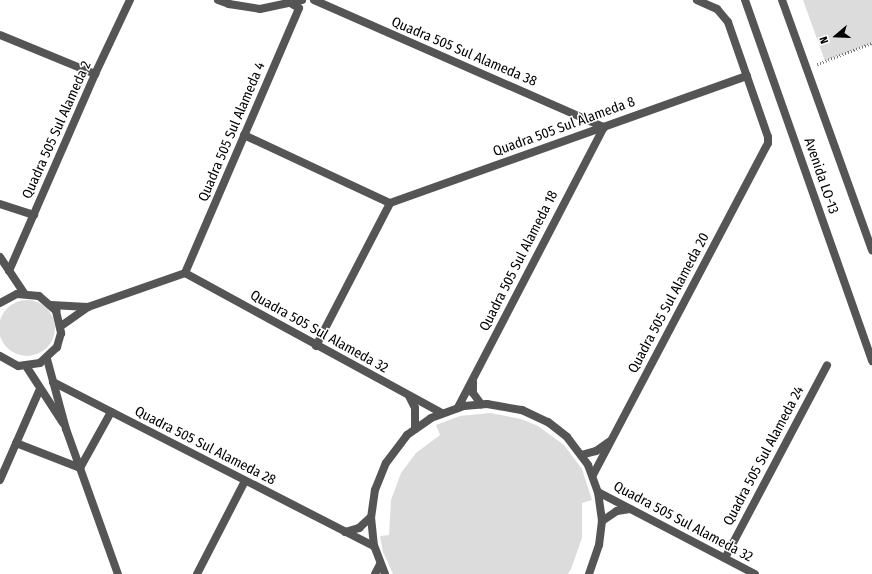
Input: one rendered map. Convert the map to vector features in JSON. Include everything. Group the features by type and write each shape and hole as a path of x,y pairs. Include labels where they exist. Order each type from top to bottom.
{"street":[{"name":"Quadra 505 Sul Alameda 2","path":"9,271 95,74 130,0"},
{"path":"218,0 229,4 260,9 292,4 302,0"},
{"name":"Quadra 505 Sul Alameda 38","path":"314,0 604,127"},
{"path":"697,0 722,13 728,22 747,76"},
{"name":"Avenida LO-13","path":"745,0 872,361"},
{"name":"Avenida LO-13","path":"782,0 872,250"},
{"name":"Quadra 505 Sul Alameda 4","path":"185,273 299,8 292,4"},
{"path":"0,35 95,74"},
{"name":"Quadra 505 Sul Alameda 8","path":"390,203 747,76"},
{"name":"Quadra 505 Sul Alameda 20","path":"593,475 768,143 768,137 747,76"},
{"name":"Quadra 505 Sul Alameda 18","path":"458,408 604,127"},
{"path":"244,136 390,203 316,346"},
{"path":"0,204 34,215"},
{"path":"0,257 24,293"},
{"path":"61,326 88,307 185,273"},
{"name":"Quadra 505 Sul Alameda 32","path":"185,273 316,346 442,413"},
{"path":"0,303 10,297 24,293 39,296 51,305 61,326 57,348 47,359 26,366 10,363 0,356"},
{"path":"51,305 88,307"},
{"path":"47,359 66,429 118,574"},
{"name":"Quadra 505 Sul Alameda 24","path":"725,558 827,365"},
{"path":"26,366 40,391 66,429"},
{"path":"473,379 473,393 481,404"},
{"name":"Quadra 505 Sul Alameda 28","path":"54,382 374,546"},
{"path":"0,480 40,391"},
{"path":"408,395 415,408 415,429"},
{"path":"385,574 374,546 371,517 374,495 381,473 396,448 415,429 442,413 458,408 481,404 510,407 538,416 562,433 582,455 593,475 598,492 602,521 598,550 589,574"},
{"path":"80,468 111,412"},
{"path":"582,455 596,451 611,440"},
{"path":"16,443 80,468"},
{"path":"197,574 245,481"},
{"name":"Quadra 505 Sul Alameda 32","path":"598,492 756,574"},
{"path":"602,521 617,511 630,509"},
{"path":"345,532 359,528 371,517"},
{"path":"375,574 380,564"}],"path":[{"path":"807,68 872,42"}],"shaded area":[{"path":"803,0 872,0 872,43 825,61"},
{"path":"21,300 33,300 47,308 55,322 53,339 47,348 33,356 21,356 11,351 4,344 -1,334 -1,322 4,312 11,305"},
{"path":"490,413 521,419 538,426 564,445 582,469 592,500 582,503 582,538 568,574 393,574 383,552 380,536 389,535 391,500 401,473 416,453 440,435 436,425 460,416"}]}
